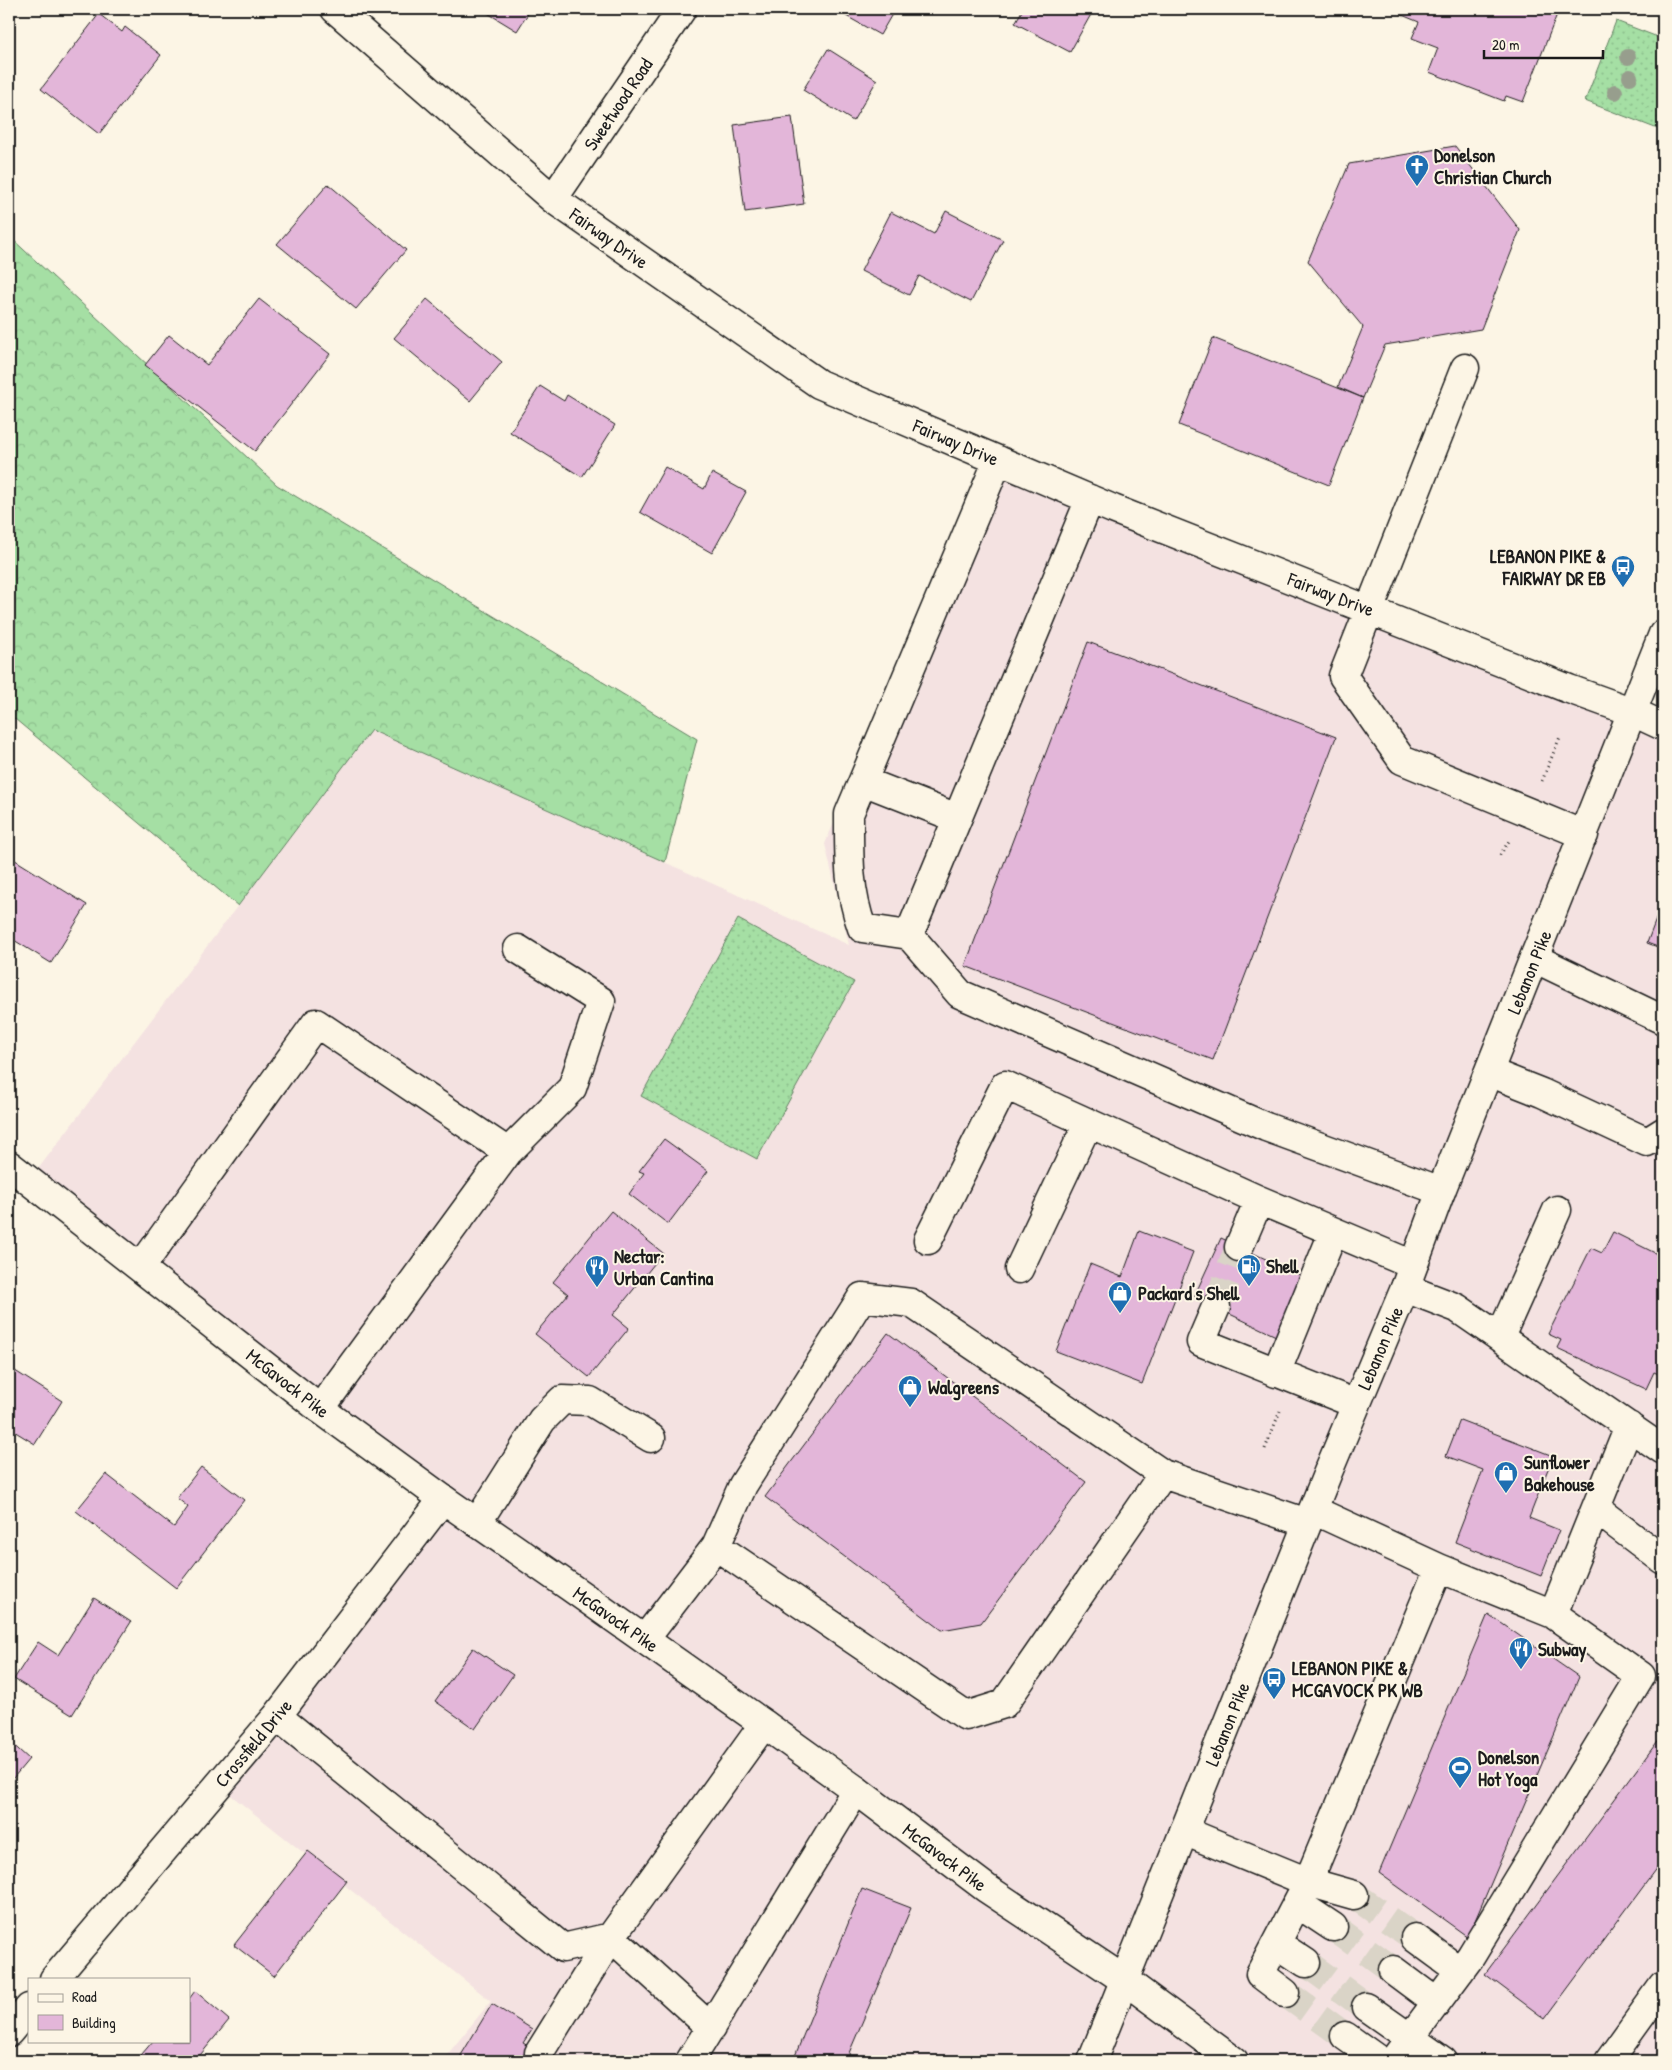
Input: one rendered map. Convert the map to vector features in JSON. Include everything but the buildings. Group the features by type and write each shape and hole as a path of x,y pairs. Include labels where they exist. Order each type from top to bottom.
{"main road":[{"name":"Fairway Drive","path":"335,9 554,199 819,384 1090,499 1570,689 1633,712 1663,726"},
{"name":"Sweetwood Road","path":"554,199 682,9"},
{"path":"1464,368 1343,676 1402,760 1584,834"},
{"path":"998,460 850,814 848,869 856,911 862,928 909,935 960,994 1266,1127 1441,1190"},
{"path":"909,935 1090,499"},
{"name":"Lebanon Pike","path":"1092,2061 1123,1979 1409,1276 1441,1190 1663,634"},
{"path":"863,781 957,818"},
{"path":"320,1409 508,1152 572,1088 601,1001 518,949"},
{"path":"1534,958 1663,1020"},
{"path":"141,1267 316,1023 508,1152"},
{"path":"1489,1072 1655,1137"},
{"path":"928,1240 1005,1085 1333,1232 1409,1276 1663,1450"},
{"path":"1019,1269 1088,1123"},
{"name":"McGavock Pike","path":"9,1165 320,1409 443,1499 645,1639 856,1790 986,1888 1123,1979 1234,2061"},
{"path":"1239,1247 1259,1200"},
{"path":"1500,1337 1557,1210"},
{"path":"1276,1373 1333,1232"},
{"path":"645,1639 716,1546 743,1485 862,1297 911,1304 1163,1474 1310,1516 1554,1614 1641,1676 1465,1964 1393,2061"},
{"path":"1216,1307 1201,1342 1356,1404"},
{"path":"477,1523 542,1420 562,1400 590,1401 651,1438"},
{"path":"1554,1614 1629,1426"},
{"path":"716,1546 966,1716 1004,1704 1163,1474"},
{"name":"Crossfield Drive","path":"55,1978 277,1716 443,1499"},
{"path":"1596,1508 1663,1560"},
{"path":"1285,1993 1260,1974 1302,1893 1439,1568"},
{"path":"277,1716 563,1948 611,1936"},
{"path":"539,2053 611,1936 764,1724"},
{"path":"690,2061 856,1790"},
{"path":"1184,1831 1302,1893 1333,1927"},
{"path":"1302,1893 1354,1895"},
{"path":"611,1936 711,2028"},
{"path":"1415,1938 1465,1964"},
{"path":"1276,1942 1306,1963"},
{"path":"1393,1970 1436,2002"},
{"path":"1609,2061 1663,1986"},
{"path":"1366,2007 1442,2061"},
{"path":"9,2032 28,2009"},
{"path":"1345,2036 1380,2061"}],"shaded area":[{"path":"988,456 1663,726 1663,2061 442,2061 491,2001 218,1785 443,1499 29,1181 371,730 849,945 825,844","holes":["583,1595 837,1756 1115,1973"]}],"green space":[{"path":"1616,21 1663,39 1663,131 1585,101"},
{"path":"9,236 277,485 697,739 665,862 371,730 238,906 9,714"},
{"path":"738,919 854,982 757,1159 641,1096"}],"tunnel":[{"path":"1216,1307 1239,1247"},
{"path":"1354,1895 1415,1938"},
{"path":"1333,1927 1393,1970"},
{"path":"1306,1963 1366,2007"},
{"path":"1285,1993 1345,2036"}],"place":[{"name":"Donelson Christian Church","path":"1417,187"},
{"name":"LEBANON PIKE & FAIRWAY DR EB","path":"1623,588"},
{"name":"Shell","path":"1249,1287"},
{"name":"Nectar: Urban Cantina","path":"597,1288"},
{"name":"Packard's Shell","path":"1120,1314"},
{"name":"Walgreens","path":"910,1408"},
{"name":"Sunflower Bakehouse","path":"1506,1494"},
{"name":"Subway","path":"1521,1670"},
{"name":"LEBANON PIKE & MCGAVOCK PK WB","path":"1274,1700"},
{"name":"Donelson Hot Yoga","path":"1460,1789"}]}
